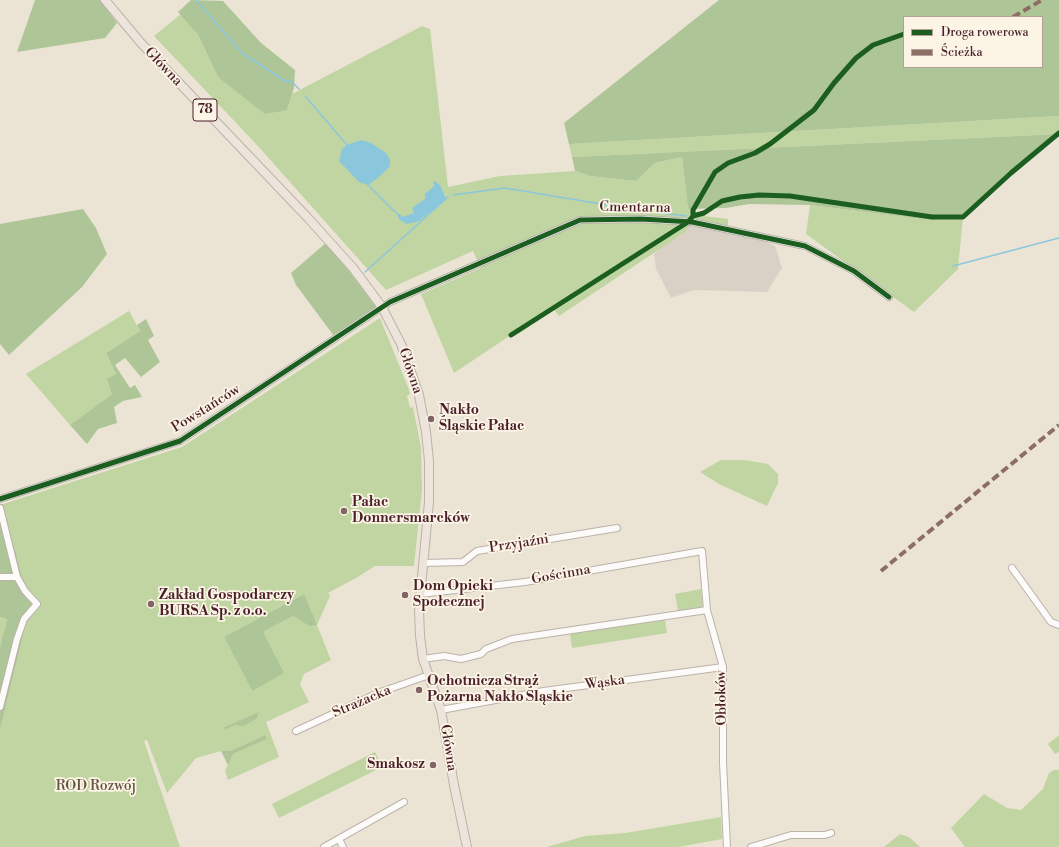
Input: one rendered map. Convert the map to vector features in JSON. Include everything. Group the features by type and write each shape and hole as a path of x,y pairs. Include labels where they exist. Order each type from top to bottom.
{"main road":[{"name":"Główna","path":"105,0 141,44 331,242 368,287 382,307 401,344 419,395 426,432 430,482 418,621 423,659 441,710 454,785 467,847"}],"street":[{"name":"Cmentarna","path":"382,307 390,302 580,220 601,219 641,219 692,222 805,246 854,271 889,297"},
{"name":"Powstańców","path":"0,500 180,441 382,307"},
{"path":"0,508 17,577 25,591 37,604 24,619 17,639 0,707"},
{"name":"Przyjaźni","path":"423,563 463,562 477,551 617,528"},
{"name":"Gościnna","path":"420,594 525,582 702,551"},
{"name":"Obłoków","path":"702,551 707,610 723,667 723,762 727,847"},
{"path":"1012,568 1051,622 1059,626"},
{"path":"0,577 17,577"},
{"path":"423,659 444,656 461,659 481,654 486,649 512,639 707,610"},
{"name":"Wąska","path":"441,710 544,691 723,667"},
{"name":"Strażacka","path":"296,731 378,694 429,675"},
{"path":"324,847 404,802"},
{"path":"751,847 791,835 825,835 831,833"},
{"path":"339,839 344,847"}],"shaded area":[{"path":"689,225 764,241 775,246 782,268 767,292 694,290 671,298 656,269 654,254"}],"green space":[{"path":"35,0 100,0 117,23 105,38 17,52"},
{"path":"191,0 223,1 261,43 295,70 294,88 287,110 265,114 218,77 198,35 178,12"},
{"path":"719,0 1059,0 1059,116 569,144 564,123"},
{"path":"181,14 198,35 218,77 287,110 292,94 422,26 430,29 448,187 500,176 575,171 590,176 636,181 655,163 682,157 688,209 695,210 695,215 728,219 728,230 692,222 684,233 559,316 554,309 520,333 513,337 511,335 454,373 421,294 481,268 473,251 386,290 257,145 154,36"},
{"path":"1059,116 1059,134 572,157 569,144"},
{"path":"1059,134 1012,172 963,217 931,220 810,205 749,204 726,208 688,209 682,157 655,163 636,181 590,176 575,171 572,157"},
{"path":"810,205 931,220 963,217 958,269 914,312 806,234"},
{"path":"83,209 96,228 107,254 82,287 9,355 0,344 0,224"},
{"path":"327,242 377,308 334,336 296,285 291,273"},
{"path":"129,311 140,331 106,353 116,374 112,394 70,425 26,374"},
{"name":"ROD Rozwój","path":"380,318 408,387 410,394 407,396 410,408 413,407 421,448 422,490 414,566 375,566 328,593 330,596 317,625 331,660 304,674 300,684 309,702 266,722 279,757 228,780 225,771 233,754 266,739 265,735 230,751 221,751 196,758 167,793 147,740 144,741 180,847 0,847 0,730 26,624 42,604 24,584 3,504 182,447","holes":["304,594 309,626 293,616 263,632 252,691 224,637"]},
{"path":"146,319 154,336 148,340 160,362 141,377 125,358 115,365 130,388 135,385 142,397 123,401 114,407 117,423 98,429 87,444 70,425 112,394 107,379 116,374 106,353 140,331 137,325"},
{"path":"721,460 744,460 768,464 778,474 778,483 767,506 719,484 700,472"},
{"path":"3,504 24,584 42,604 26,624 0,730 0,647 7,619 0,617 0,505"},
{"path":"701,589 703,608 678,611 675,594"},
{"path":"304,594 317,625 309,626 293,616 263,632 284,673 252,691 224,637"},
{"path":"0,617 7,619 0,647"},
{"path":"665,620 667,633 572,648 570,634"},
{"path":"259,712 257,718 244,726 235,725 226,729 223,728"},
{"path":"265,735 267,739 233,754 228,765 221,751 230,751"},
{"path":"1059,735 1059,752 1055,754 1048,744"},
{"path":"375,752 382,767 279,818 272,804"},
{"path":"1054,770 1059,770 1059,847 965,847 951,828 984,794 1007,808 1021,810 1043,789 1049,773"},
{"path":"721,817 722,839 679,847 547,847 585,836 625,833"},
{"path":"900,834 909,837 920,847 884,847"}],"water":[{"path":"361,140 371,143 386,153 390,160 390,166 368,185 359,182 339,161 342,149 347,145"},
{"path":"435,181 440,185 446,199 419,221 407,224 400,220 395,211 403,217 414,213 412,208 425,199 425,194 434,186 433,182"}],"waterway":[{"path":"196,0 243,54 285,81 291,81 299,89"},
{"path":"305,96 347,145"},
{"path":"368,185 395,212"},
{"path":"453,195 505,188 643,211 687,216"},
{"path":"365,272 448,197"},
{"path":"953,266 1059,238"}],"marked path":[{"path":"1015,16 1042,0"},
{"path":"881,571 1059,425"}],"cycle path":[{"path":"693,216 693,210 715,172 728,163 755,153 770,144 814,110 834,83 856,58 873,45 903,34"},
{"path":"511,335 688,222 693,216 704,213 722,201 759,195 790,196 932,217 963,217 1011,173 1059,133"},
{"path":"0,499 180,441 390,302 580,220 641,219 692,222 805,246 854,271 889,297"}],"place":[{"name":"Nakło Śląskie Pałac","path":"431,419"},
{"name":"Pałac Donnersmarcków","path":"344,511"},
{"name":"Dom Opieki Społecznej","path":"405,595"},
{"name":"Zakład Gospodarczy BURSA Sp. z o.o.","path":"151,604"},
{"name":"Ochotnicza Straż Pożarna Nakło Śląskie","path":"419,690"},
{"name":"Smakosz","path":"433,765"}]}
